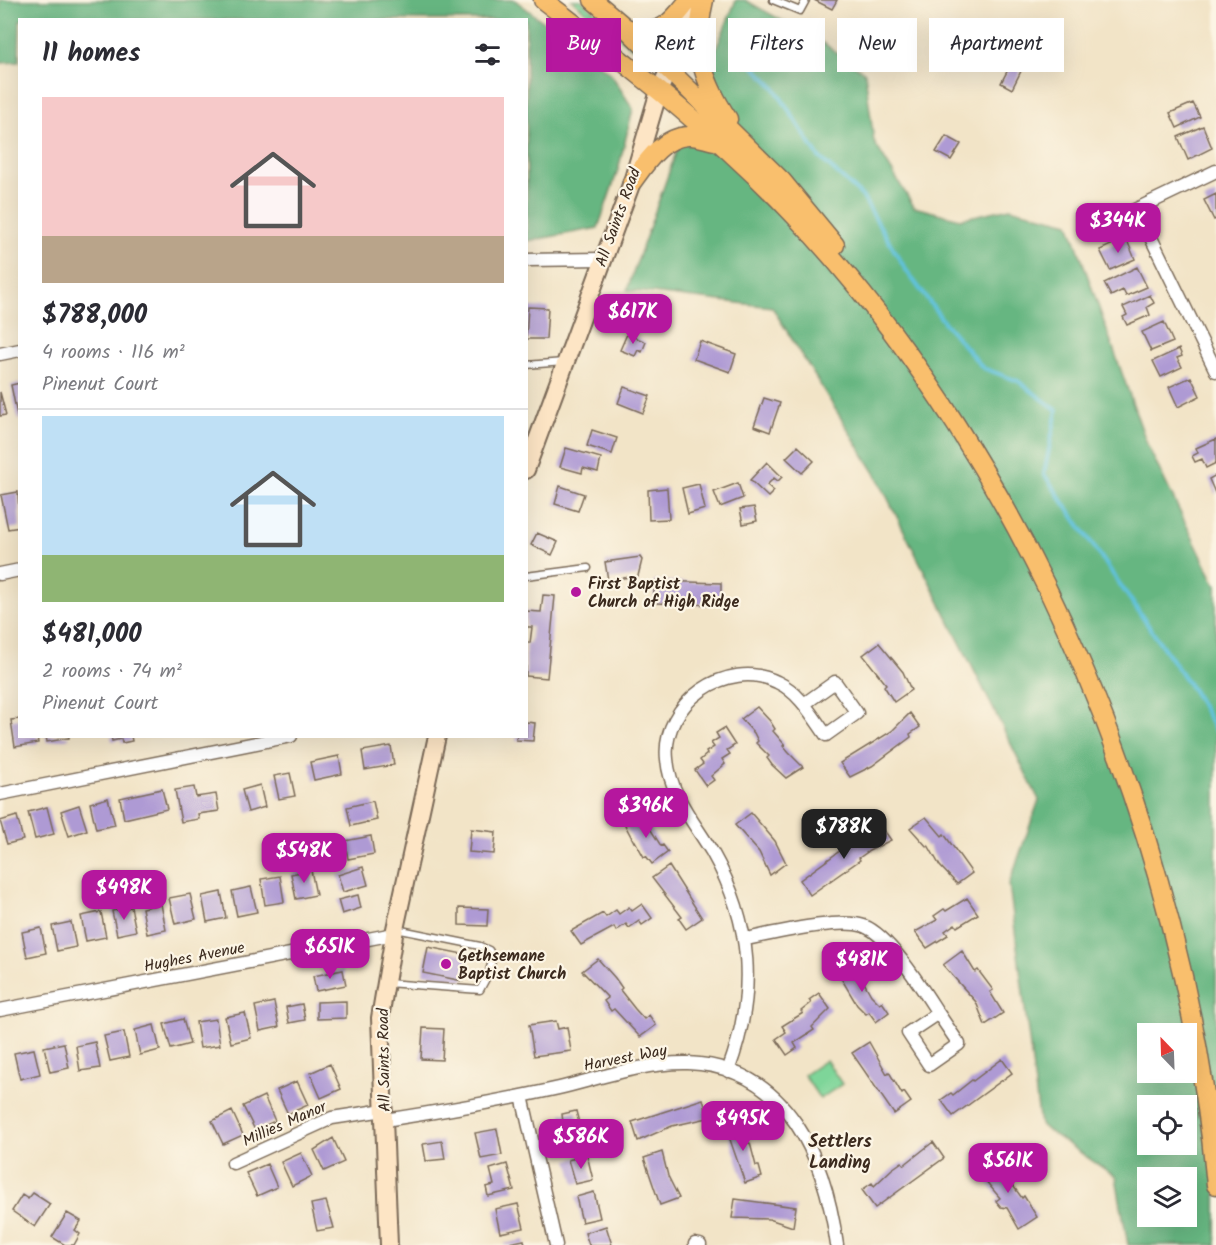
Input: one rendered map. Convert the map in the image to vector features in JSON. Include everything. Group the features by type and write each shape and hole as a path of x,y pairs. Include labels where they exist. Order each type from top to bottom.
{"main road":[{"path":"543,0 659,91 718,142 793,215 866,298"},
{"path":"593,0 633,35"},
{"path":"626,28 642,33 654,32 666,26 690,0"},
{"path":"702,0 698,42 707,83 728,118 837,248 866,298 947,412 989,481 1058,613 1114,746 1158,882 1177,956 1207,1109 1216,1185"},
{"path":"671,72 782,182"},
{"path":"632,182 650,158 668,142 689,135 718,142"}],"street":[{"name":"All Saints Road","path":"693,18 702,0"},
{"name":"All Saints Road","path":"528,464 632,182 667,72"},
{"path":"1120,217 1216,171"},
{"path":"1137,209 1216,371"},
{"path":"528,260 602,259"},
{"path":"0,354 18,350"},
{"path":"0,574 18,570"},
{"path":"728,1071 740,1038 745,1010 745,939 739,913 727,882 670,781 666,757 668,737 677,717 689,700 707,686 745,675 775,680 804,704 826,735 857,713 835,681 804,704"},
{"path":"0,794 281,738"},
{"name":"All Saints Road","path":"389,1245 379,1044 385,983 437,738"},
{"path":"745,939 833,925 863,926 876,934 907,967 938,1013"},
{"name":"Hughes Avenue","path":"0,1010 395,931"},
{"name":"Harvest Way","path":"384,1115 522,1096 660,1065 705,1065 728,1071 759,1086 775,1098 801,1128 824,1181 837,1245"},
{"path":"522,1096 556,1245"},
{"name":"Millies Manor","path":"233,1163 332,1118 384,1115"},
{"path":"695,1244 700,1245"}],"lane":[{"path":"773,0 800,11 806,0"},
{"path":"528,365 565,362"},
{"path":"528,576 588,568"},
{"path":"385,983 480,990 488,975 493,957 489,950 480,946 395,931"}],"green space":[{"path":"0,0 515,0 546,24 546,72 608,72 633,109 618,170 598,228 528,241 528,18 18,18 18,62 0,63"},
{"path":"572,0 581,0 602,18 594,18"},
{"path":"736,0 745,0 777,18 729,18"},
{"path":"728,20 728,72 825,72 825,44 837,53 837,72 865,73 874,142 914,207 960,219 1010,208 1069,223 1147,444 1216,586 1216,1245 1128,1245 1116,1177 1040,1125 1009,884 1039,800 875,473 772,307 627,290 707,72 716,72 716,49"},
{"path":"621,35 633,45 632,48 621,39"},
{"path":"826,1060 842,1084 820,1099 804,1075"}],"building":[{"path":"814,0 837,0 832,9"},
{"path":"1007,72 1020,72 1012,89 1001,83"},
{"path":"1193,103 1200,117 1177,128 1170,113"},
{"path":"1203,126 1212,148 1188,160 1178,137"},
{"path":"946,136 961,144 951,160 936,152"},
{"path":"1216,194 1216,219 1214,220 1204,200"},
{"path":"1126,238 1135,259 1110,270 1100,250"},
{"path":"1137,267 1147,287 1126,296 1123,290 1111,296 1104,283"},
{"path":"1150,295 1154,303 1147,307 1150,315 1127,325 1123,317 1127,315 1123,307"},
{"path":"528,307 548,308 546,339 528,339"},
{"path":"1164,322 1173,342 1151,351 1142,332"},
{"path":"627,334 646,342 642,352 638,350 635,356 620,350"},
{"path":"700,341 736,354 730,372 694,359"},
{"path":"1179,349 1182,356 1177,358 1182,367 1161,377 1153,361"},
{"path":"1191,377 1200,396 1178,407 1169,387"},
{"path":"18,383 18,420 11,385"},
{"path":"624,387 650,396 643,413 618,403"},
{"path":"0,392 6,415 0,416"},
{"path":"764,398 780,403 770,432 754,426"},
{"path":"592,430 617,438 612,454 587,446"},
{"path":"1216,439 1216,463 1206,468 1202,459 1195,462 1192,456 1198,453 1196,448"},
{"path":"798,446 814,461 802,473 786,458"},
{"path":"566,448 601,458 598,472 583,468 582,473 560,467"},
{"path":"767,462 782,477 778,481 774,478 767,485 774,491 768,497 750,480"},
{"path":"1216,475 1216,495 1209,479"},
{"path":"738,483 743,498 720,507 714,492"},
{"path":"699,484 705,509 688,514 682,488"},
{"path":"560,486 584,494 578,511 555,504"},
{"path":"667,488 669,519 649,520 648,490"},
{"path":"18,492 18,527 8,529 1,495"},
{"path":"754,507 757,521 743,524 740,509"},
{"path":"537,533 558,542 552,555 531,545"},
{"path":"640,557 642,560 638,576 608,580 605,562"},
{"path":"654,581 721,583 721,605 654,603"},
{"path":"543,595 555,596 547,678 528,676 528,643 530,643 532,627 528,627 528,611 541,612"},
{"path":"879,643 903,672 911,690 894,702 884,686 886,684 863,655"},
{"path":"757,707 770,721 775,729 773,731 785,745 783,746 803,767 786,778 772,765 767,758 769,756 756,743 758,741 754,733 741,719"},
{"path":"910,713 920,727 910,734 911,737 872,766 850,777 840,763 892,731"},
{"path":"18,719 18,738 37,738 38,743 15,747 11,720"},
{"path":"528,722 535,723 533,741 516,740 516,738 528,738"},
{"path":"724,728 735,745 727,750 730,754 722,759 725,764 711,776 714,780 706,786 695,770 703,764 700,760 707,754 706,752 714,747 711,743 719,738 716,733"},
{"path":"46,738 69,738 47,742"},
{"path":"111,738 131,738 132,741 122,743 121,739 112,741"},
{"path":"391,746 394,765 365,770 362,751"},
{"path":"339,756 342,774 314,780 310,762"},
{"path":"290,773 295,796 279,799 274,776"},
{"path":"260,785 265,807 248,812 242,790"},
{"path":"194,787 196,797 216,794 219,811 198,814 199,819 181,822 175,790"},
{"path":"162,789 167,809 124,819 120,798"},
{"path":"108,798 115,825 96,829 90,803"},
{"path":"373,801 377,820 351,826 347,807"},
{"path":"79,805 87,830 69,836 61,811"},
{"path":"47,807 54,834 35,839 28,812"},
{"path":"751,813 775,841 786,863 770,875 759,852 735,825"},
{"path":"641,814 661,846 663,845 668,852 652,864 646,856 644,857 625,825"},
{"path":"17,816 23,840 7,844 0,821"},
{"path":"926,817 942,836 944,834 972,873 957,884 940,866 928,845 927,847 910,828"},
{"path":"881,826 891,840 869,851 859,858 860,860 810,895 800,880 859,837"},
{"path":"471,829 496,832 494,854 469,852"},
{"path":"371,836 374,854 348,859 345,841"},
{"path":"669,866 702,918 686,929 679,919 682,917 652,878"},
{"path":"363,867 368,885 343,892 338,875"},
{"path":"311,870 316,895 296,899 291,874"},
{"path":"280,876 284,902 265,905 261,879"},
{"path":"251,887 257,912 237,916 232,891"},
{"path":"221,892 226,918 207,922 202,896"},
{"path":"190,894 196,919 175,924 169,898"},
{"path":"358,895 361,908 342,914 338,900"},
{"path":"967,898 978,914 957,927 955,924 945,931 948,935 927,948 915,932 937,920 934,916 944,909 946,911"},
{"path":"161,904 166,930 147,934 142,908"},
{"path":"642,904 652,918 642,925 639,921 629,928 626,924 616,931 614,927 581,945 571,931 603,913 606,917 616,910 619,914 629,907 632,911"},
{"path":"131,907 136,931 117,935 112,911"},
{"path":"459,908 488,909 487,926 459,925"},
{"path":"101,912 106,937 86,941 81,916"},
{"path":"71,922 76,947 57,951 52,926"},
{"path":"41,928 46,953 27,957 22,932"},
{"name":"Gethsemane Baptist Church","path":"428,947 468,955 463,981 423,973"},
{"path":"962,951 975,972 978,970 993,990 990,992 1003,1013 985,1025 976,1002 943,965"},
{"path":"598,959 615,978 622,988 620,990 635,1009 644,1019 649,1015 656,1025 640,1037 614,1009 611,1011 604,1001 608,998 582,971"},
{"path":"853,963 871,995 880,1004 882,1002 889,1012 876,1022 869,1012 866,1014 857,1005 838,973"},
{"path":"343,970 346,985 316,991 313,976"},
{"path":"819,993 830,1009 812,1027 814,1030 794,1043 797,1048 787,1055 776,1039 786,1032 782,1026 803,1013 801,1011 811,1003 809,1000"},
{"path":"346,1001 346,1018 317,1019 317,1002"},
{"path":"274,1002 279,1027 260,1031 255,1006"},
{"path":"302,1004 305,1020 289,1023 286,1007"},
{"path":"245,1013 251,1038 231,1043 225,1017"},
{"path":"183,1019 190,1044 171,1049 164,1024"},
{"path":"216,1019 220,1045 200,1048 196,1022"},
{"path":"556,1021 558,1029 567,1027 571,1051 534,1056 529,1025"},
{"path":"154,1025 160,1050 140,1055 135,1030"},
{"path":"423,1028 444,1029 442,1060 421,1059"},
{"path":"124,1032 129,1057 110,1061 104,1036"},
{"path":"95,1042 100,1068 80,1071 76,1046"},
{"path":"869,1042 887,1074 889,1072 902,1094 904,1092 911,1102 894,1114 852,1053"},
{"path":"64,1043 69,1068 50,1072 44,1047"},
{"path":"34,1049 40,1074 20,1079 14,1053"},
{"path":"1002,1059 1012,1073 953,1116 941,1100 951,1093 953,1095"},
{"path":"330,1064 341,1089 321,1098 310,1073"},
{"path":"297,1081 308,1105 288,1114 277,1090"},
{"path":"264,1096 275,1121 255,1130 243,1106"},
{"path":"703,1099 708,1118 672,1126 638,1141 632,1122"},
{"path":"232,1111 243,1135 223,1144 212,1121"},
{"path":"576,1111 584,1143 566,1147 562,1114"},
{"path":"741,1120 747,1143 750,1143 756,1166 759,1166 762,1177 745,1183 725,1125"},
{"path":"497,1129 502,1155 481,1159 475,1133"},
{"path":"333,1138 344,1162 324,1171 314,1150"},
{"path":"442,1141 445,1159 426,1161 423,1144"},
{"path":"933,1142 944,1158 875,1208 862,1190 872,1183 874,1186 892,1169 902,1162 904,1165"},
{"path":"662,1152 668,1176 679,1198 660,1205 644,1158"},
{"path":"301,1153 312,1176 292,1186 281,1162"},
{"path":"587,1155 593,1180 575,1184 568,1160"},
{"path":"996,1157 1003,1166 1000,1168 1022,1198 1024,1196 1037,1217 1019,1229 1007,1208 1001,1207 996,1201 1000,1198 984,1179 986,1178 979,1168"},
{"path":"267,1164 277,1187 257,1196 246,1173"},
{"path":"507,1164 514,1190 488,1196 486,1187 494,1185 490,1169"},
{"path":"594,1192 600,1218 582,1222 576,1197"},
{"path":"33,1193 50,1204 35,1227 12,1211 22,1195 28,1199"},
{"path":"735,1199 796,1207 793,1227 769,1219 732,1218"},
{"path":"326,1201 334,1228 317,1231 311,1204"},
{"path":"518,1204 524,1228 500,1233 495,1209"},
{"path":"67,1213 81,1221 75,1230 80,1234 74,1245 65,1245 52,1237"},
{"path":"606,1226 612,1245 589,1245 585,1233"},
{"path":"524,1240 525,1245 504,1245 504,1244"}],"waterway":[{"path":"759,72 774,87 818,156 862,196 906,270 944,322 983,368 1018,381 1057,410 1044,474 1194,692 1216,731"}],"place":[{"name":"First Baptist Church of High Ridge","path":"576,592"},
{"name":"Gethsemane Baptist Church","path":"446,964"}],"district":[{"name":"Settlers Landing","path":"840,1151"}]}
